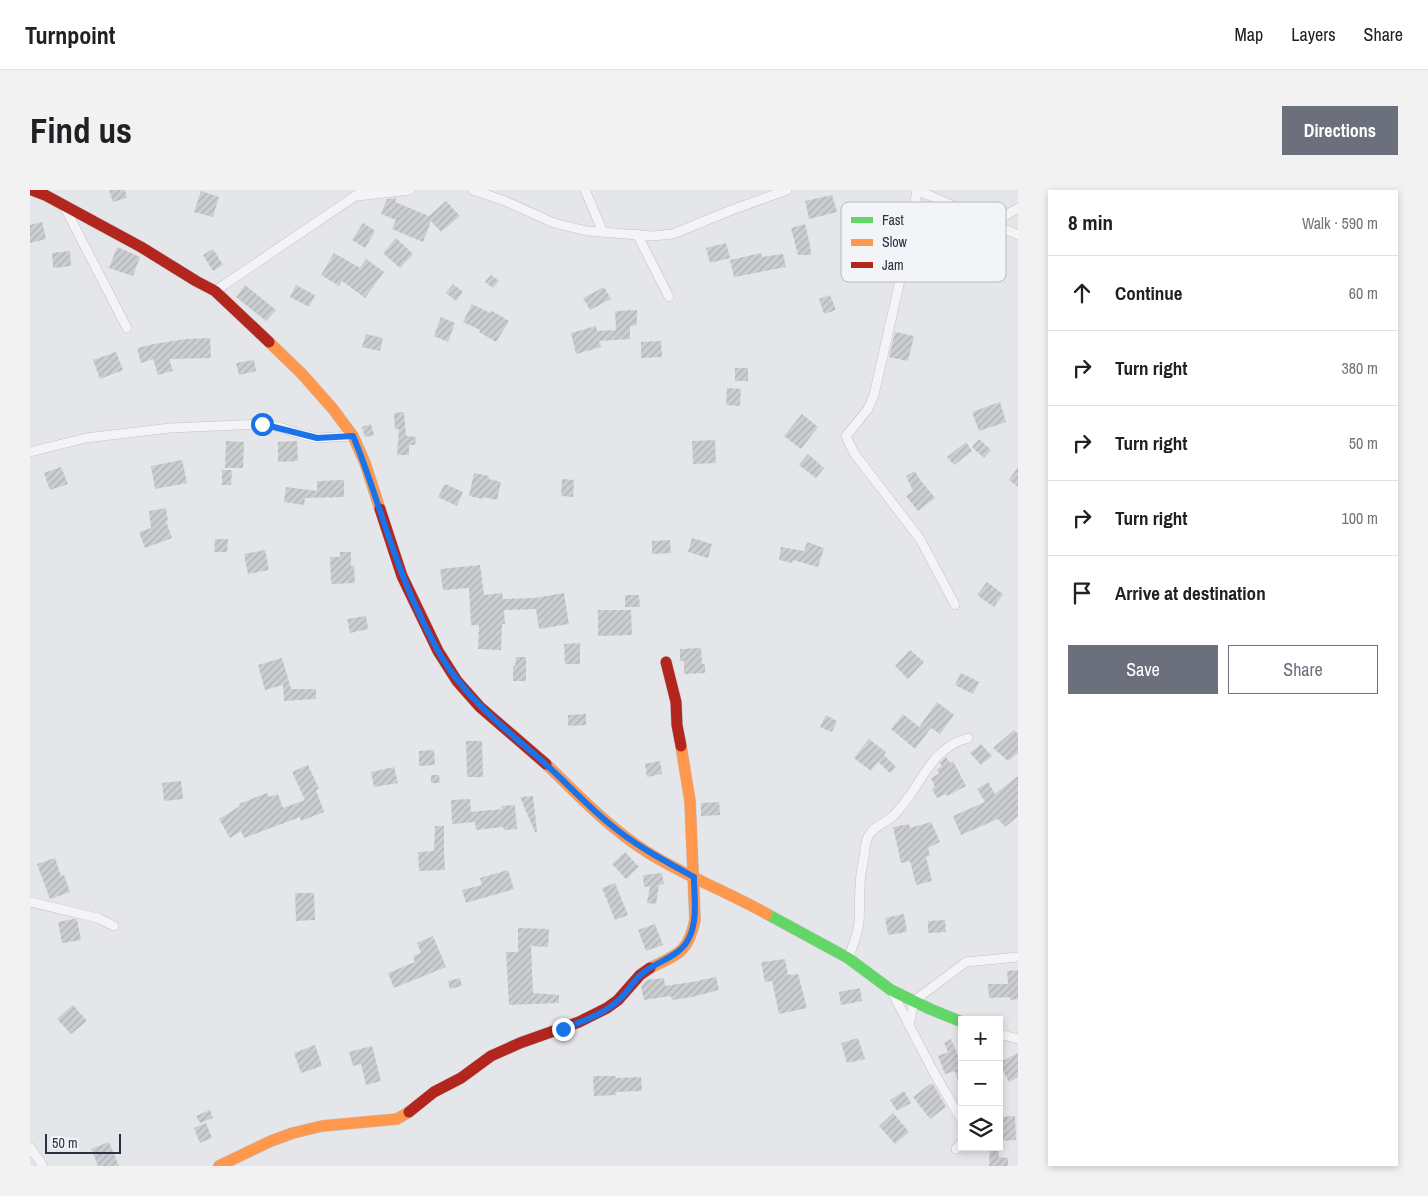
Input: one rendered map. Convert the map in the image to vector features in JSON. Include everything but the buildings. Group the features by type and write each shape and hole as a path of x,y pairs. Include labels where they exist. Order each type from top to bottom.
{"street":[{"path":"32,190 45,193 64,206 141,247 216,291 302,374 333,409 353,436 365,463 402,576 438,651 457,681 480,707 546,764 587,804 612,826 647,852 748,903 848,958 891,990 958,1020"},
{"path":"216,291 364,190"},
{"path":"355,196 410,190"},
{"path":"473,190 505,201 554,222 587,231 652,236 673,234 787,190"},
{"path":"585,190 603,232"},
{"path":"916,190 944,202"},
{"path":"64,206 127,328"},
{"path":"1006,215 1018,208"},
{"path":"1006,229 1018,235"},
{"path":"636,234 669,297"},
{"path":"900,282 874,394 868,409 846,436 854,453 920,539 954,605"},
{"path":"30,452 86,438 170,428 262,424 317,438 353,436"},
{"path":"219,1166 279,1137 306,1129 397,1119 407,1115 434,1091 461,1078 490,1056 502,1050 572,1026 607,1008 620,998 638,976 684,948 690,937 695,920 690,801 677,725 676,702 666,662"},
{"path":"848,958 856,937 859,921 860,887 865,846 869,834 892,818 906,802 932,762 945,749 955,742 968,738"},
{"path":"30,902 98,918 114,926"},
{"path":"909,1025 914,1001 966,962 1018,957"},
{"path":"891,990 933,1071 958,1114"},
{"path":"1003,1035 1018,1039"},
{"path":"30,1147 43,1166"}],"traffic: fast":[{"path":"767,914 848,958 891,990 958,1020"}],"traffic: slow":[{"path":"269,342 302,374 333,409 353,436 365,463 380,509"},
{"path":"650,968 675,955 685,946 695,920 690,801 681,746"},
{"path":"546,764 594,811 633,843 676,869 767,914"},
{"path":"219,1166 271,1141 293,1133 322,1126 397,1119 409,1112"}],"traffic: jam":[{"path":"32,190 45,195 141,247 215,291 269,342"},
{"path":"380,509 402,576 438,651 457,681 480,707 546,764"},
{"path":"666,662 676,702 677,725 681,746"},
{"path":"409,1112 434,1092 461,1078 491,1056 520,1043 579,1022 607,1008 618,1000 640,975 650,968"}],"route":[{"path":"262,424 317,438 353,436 365,463 402,576 438,651 457,681 480,707 546,764 612,826 647,852 694,877 695,920 690,937 684,948 638,976 620,998 607,1008 563,1029"}]}
